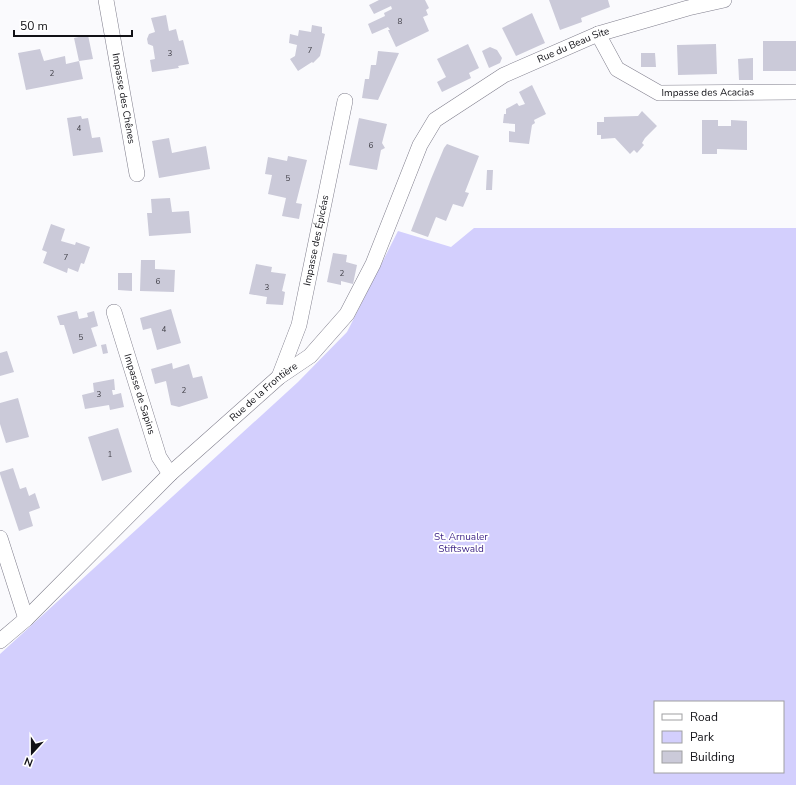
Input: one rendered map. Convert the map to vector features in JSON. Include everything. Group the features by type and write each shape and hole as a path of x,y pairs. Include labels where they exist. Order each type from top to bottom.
{"street":[{"name":"Impasse des Chênes","path":"106,0 137,174"},
{"name":"Rue du Beau Site","path":"435,120 504,75 598,34 688,8 724,0"},
{"name":"Impasse des Acacias","path":"598,34 617,69 659,93 796,92"},
{"name":"Impasse des Épicéas","path":"279,378 299,325 345,101"},
{"name":"Rue de la Frontière","path":"0,641 26,619 170,474 279,378 310,356 347,314 373,264 420,145 435,120"},
{"name":"Impasse de Sapins","path":"114,312 159,457 170,474"},
{"path":"0,538 26,619"}],"green space":[{"name":"St. Arnualer Stiftswald","path":"474,228 796,228 796,785 0,785 0,654 298,382 347,332 398,231 451,247"}],"building":[{"path":"379,0 425,0 429,8 426,10 428,15 423,17 429,31 396,47 388,27 372,34 368,24 385,16 384,13 392,9 391,6 374,14 369,5"},
{"path":"549,0 608,0 610,7 581,18 582,22 560,30"},
{"path":"532,13 545,43 516,56 502,28"},
{"path":"166,15 169,31 176,29 179,41 183,40 189,64 178,66 179,68 152,72 150,60 155,59 153,46 148,44 147,39 149,34 155,32 151,18"},
{"path":"312,25 322,27 322,33 325,34 320,56 313,63 312,62 298,71 290,59 295,56 297,45 289,43 290,34 298,36 299,30 311,32"},
{"path":"88,35 93,59 79,61 74,38"},
{"path":"763,41 796,41 796,71 763,71"},
{"path":"468,44 479,68 469,73 471,78 442,92 437,82 446,77 437,59"},
{"path":"716,44 717,74 678,75 677,45"},
{"path":"490,47 497,50 502,58 500,63 489,68 482,51"},
{"path":"40,49 44,61 65,56 66,64 79,61 83,79 26,90 18,53"},
{"path":"378,51 399,53 378,100 362,98 365,79 369,79 371,65 376,65"},
{"path":"641,53 655,53 656,67 641,67"},
{"path":"753,58 753,80 739,80 738,59"},
{"path":"532,85 546,114 534,120 535,123 532,125 529,144 509,142 509,131 515,132 515,124 503,123 506,109 517,103 519,106 525,104 519,92"},
{"path":"642,111 657,126 645,138 642,143 644,145 637,153 634,150 630,154 615,138 601,139 601,135 597,135 597,122 604,122 604,117 638,116"},
{"path":"81,116 82,119 88,118 92,138 100,137 103,152 73,156 67,118"},
{"path":"359,118 387,124 382,143 385,148 381,150 377,170 349,165"},
{"path":"702,120 718,120 718,126 731,126 731,120 747,121 747,150 717,149 717,154 702,154"},
{"path":"169,138 172,153 206,146 210,169 159,178 152,141"},
{"path":"447,144 479,156 465,192 469,193 463,207 453,204 446,221 436,217 428,237 411,231 431,179"},
{"path":"288,156 307,160 296,203 302,204 299,219 282,216 286,198 268,194 272,175 265,174 268,157 287,161"},
{"path":"487,170 493,170 492,190 486,190"},
{"path":"170,198 172,212 189,211 191,233 149,236 147,213 152,213 151,199"},
{"path":"51,224 65,229 61,241 75,245 76,242 90,247 84,264 81,263 78,272 68,268 67,273 43,263 47,252 42,250"},
{"path":"333,253 347,255 346,262 357,265 353,284 341,281 341,285 327,282"},
{"path":"141,260 155,260 155,269 175,270 174,292 140,291"},
{"path":"256,264 272,267 271,272 286,274 282,291 285,292 283,305 266,304 267,297 249,294"},
{"path":"118,273 132,273 132,291 118,290"},
{"path":"171,309 181,343 157,350 151,328 143,330 140,318"},
{"path":"77,311 79,319 88,317 87,313 94,311 98,326 91,328 97,346 73,354 64,325 60,325 57,316"},
{"path":"106,344 108,353 103,354 101,345"},
{"path":"7,351 14,372 0,376 0,353"},
{"path":"172,363 173,369 189,364 193,378 202,376 208,398 179,407 171,405 166,381 155,384 151,369"},
{"path":"114,379 115,390 112,390 113,395 121,393 124,407 110,410 109,405 85,409 82,395 94,392 93,383"},
{"path":"18,398 29,437 6,443 0,424 0,403"},
{"path":"118,428 132,472 102,481 88,437"},
{"path":"13,468 20,489 26,487 29,496 35,493 40,508 29,512 33,526 19,531 0,474 0,472"}]}
